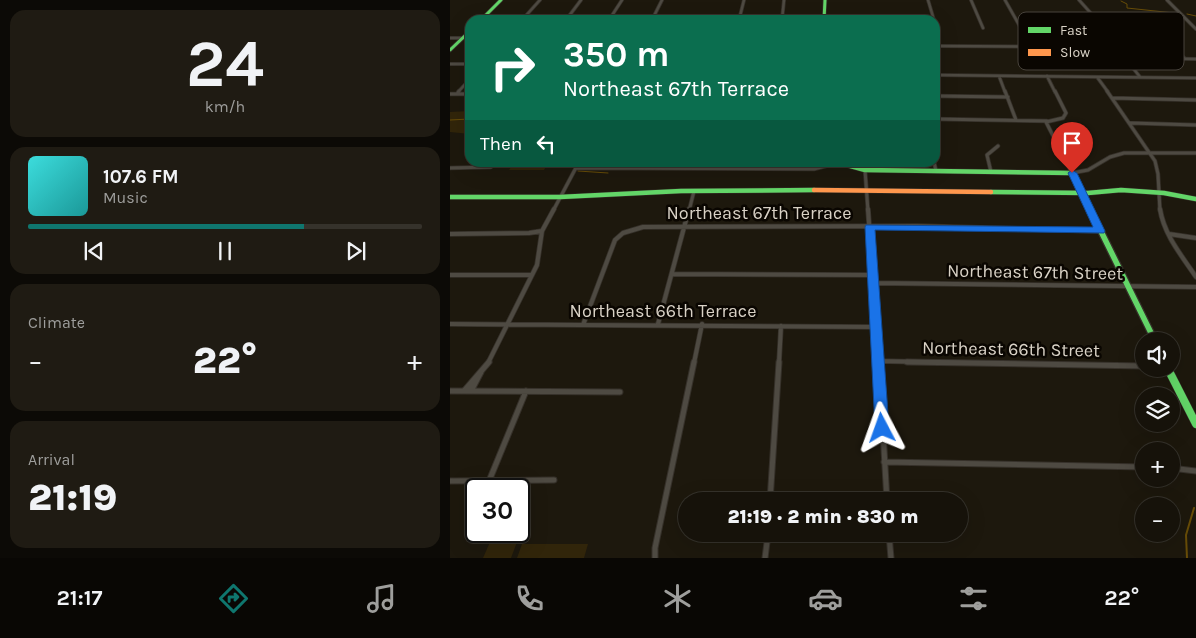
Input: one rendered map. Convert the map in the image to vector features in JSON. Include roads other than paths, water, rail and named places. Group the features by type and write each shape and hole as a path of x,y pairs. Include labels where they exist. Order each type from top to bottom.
{"street":[{"path":"486,15 501,0"},
{"path":"527,15 540,0"},
{"path":"570,15 581,0"},
{"path":"612,15 622,0"},
{"path":"654,15 662,0"},
{"path":"740,15 744,0"},
{"path":"782,15 784,0"},
{"path":"824,15 825,0"},
{"path":"928,0 932,15"},
{"path":"971,0 984,28"},
{"path":"1005,0 1018,23"},
{"path":"1079,0 1089,12"},
{"path":"1167,0 1179,12"},
{"path":"1184,17 1196,29"},
{"path":"450,50 465,35"},
{"path":"450,38 462,38"},
{"path":"940,46 1018,46"},
{"path":"1185,59 1196,59"},
{"path":"450,64 465,64"},
{"path":"1134,70 1140,78"},
{"path":"940,75 1196,78"},
{"path":"999,76 1016,120"},
{"path":"940,119 1047,121 1063,118 1066,113 1047,76"},
{"path":"1097,77 1149,152 1159,174 1161,217 1196,277"},
{"path":"457,94 465,85"},
{"path":"450,94 465,94"},
{"path":"940,96 1008,97"},
{"path":"1112,98 1196,100"},
{"path":"1047,121 1150,332"},
{"path":"1130,123 1196,125"},
{"path":"990,172 987,155 998,146"},
{"path":"853,167 865,170 1072,173 1088,170 1110,157 1124,153 1196,153"},
{"path":"450,168 491,167"},
{"path":"464,391 476,375 481,372 496,349 540,257 542,231 576,168 814,170 824,167"},
{"path":"935,167 936,171"},
{"path":"865,170 874,275 886,492"},
{"path":"450,197 560,197 694,191 1082,193 1121,190 1159,193 1196,199"},
{"path":"658,324 694,191"},
{"name":"Northeast 67th Terrace","path":"584,325 616,240 629,231 646,226 1100,231"},
{"path":"450,234 529,234 542,231"},
{"path":"1170,234 1196,238"},
{"path":"673,274 874,275"},
{"path":"450,275 532,275"},
{"name":"Northeast 67th Street","path":"874,283 1196,287"},
{"name":"Northeast 66th Terrace","path":"450,324 702,324 876,327"},
{"path":"654,558 702,324"},
{"path":"771,492 781,326"},
{"name":"Northeast 66th Street","path":"878,360 1135,366"},
{"path":"471,391 482,376 481,372"},
{"path":"1172,377 1196,424"},
{"path":"450,391 620,392"},
{"path":"490,478 526,391"},
{"path":"884,462 1135,467"},
{"path":"1180,469 1196,471"},
{"path":"530,480 554,480"},
{"path":"450,481 465,481"},
{"path":"765,558 767,542"},
{"path":"890,542 891,558"}],"waterway":[{"path":"1121,1 1127,4 1127,8 1165,12"},
{"path":"1187,14 1196,16"},
{"path":"450,120 465,119"},
{"path":"578,171 608,173"},
{"path":"1187,558 1186,535 1194,508"}]}
